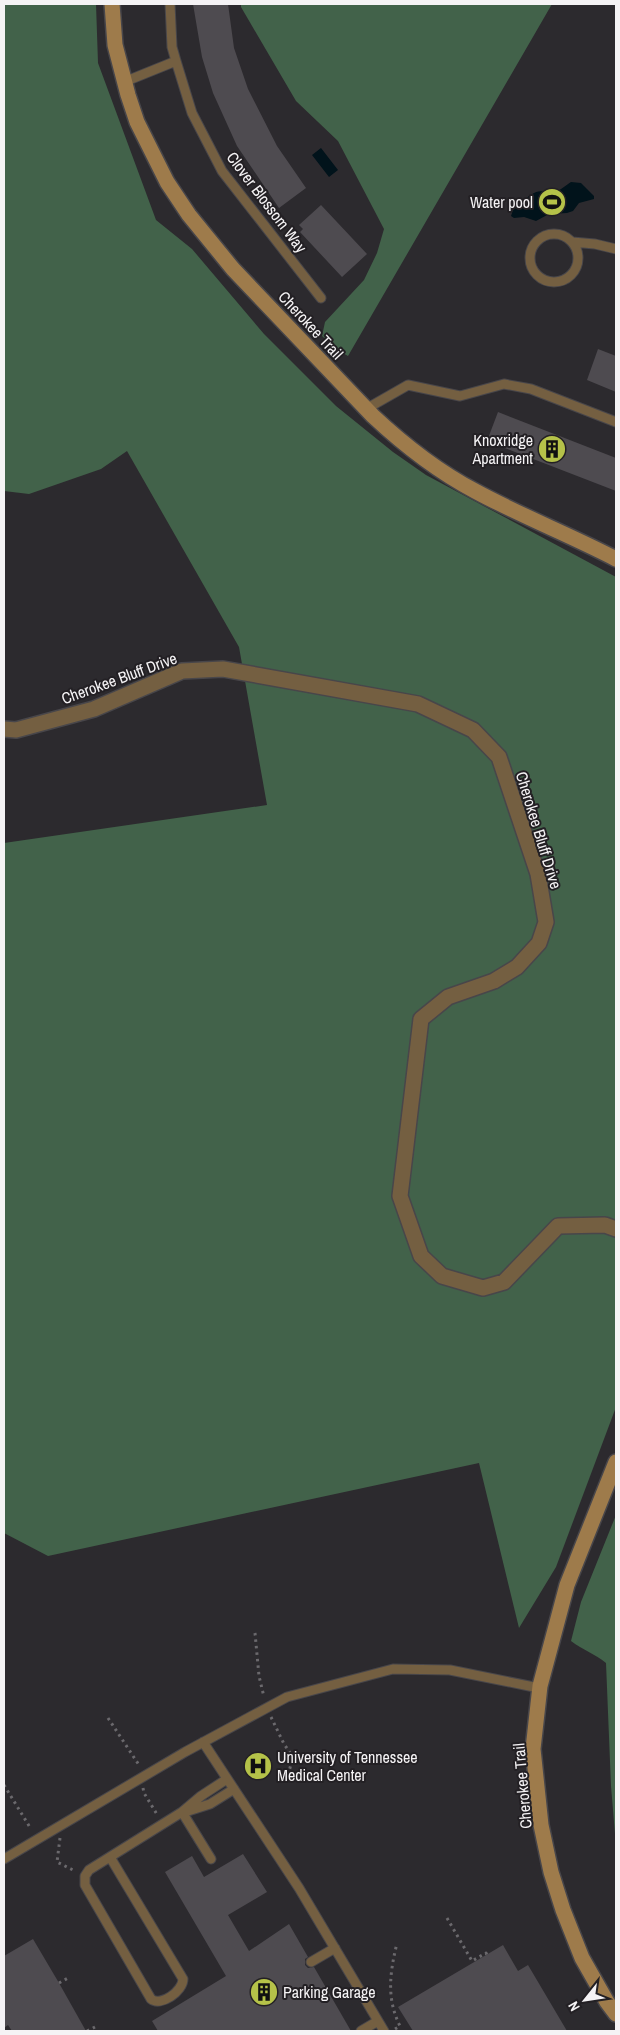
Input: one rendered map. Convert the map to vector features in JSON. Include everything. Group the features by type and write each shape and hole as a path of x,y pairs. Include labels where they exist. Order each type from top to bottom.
{"street":[{"name":"Cherokee Trail","path":"112,4 115,45 124,82 137,122 167,182 189,215 233,268 366,409 395,436 432,465 473,490 616,559"},
{"name":"Cherokee Bluff Drive","path":"4,729 16,730 94,709 182,671 223,669 418,704 473,730 499,757 538,874 546,922 539,943 517,967 494,980 448,997 421,1019 400,1196 421,1256 442,1276 483,1288 504,1282 558,1226 605,1225 616,1230"},
{"name":"Cherokee Trail","path":"616,1462 567,1585 539,1688 533,1749 541,1825 551,1872 582,1958 616,2014"}],"lane":[{"name":"Clover Blossom Way","path":"170,4 172,47 192,113 222,171 321,298"},
{"path":"124,82 176,61"},
{"path":"572,242 578,257 574,272 568,278 552,282 538,275 533,269 531,254 538,241 544,236 559,235 572,242 616,248"},
{"path":"366,409 408,385 460,396 504,384 531,389 616,422"},
{"path":"4,1859 203,1742 287,1697 393,1669 450,1670 539,1688"},
{"path":"203,1742 300,1888 384,2031"},
{"path":"110,1857 183,1979 183,1985 180,1990 160,2002 154,2002 151,1999 85,1885 85,1876 89,1870 182,1812 201,1796 227,1779"},
{"path":"182,1812 210,1804 234,1790"},
{"path":"182,1812 211,1859"},
{"path":"311,1962 335,1948"},
{"path":"361,2031 378,2021"}],"path":[{"path":"288,1775 293,1757"},
{"path":"4,1784 31,1830"},
{"path":"57,1862 65,1866"},
{"path":"447,1918 472,1961 486,1953 487,1955"},
{"path":"390,2031 400,2026 392,2009 391,1968 397,1942"},
{"path":"59,1984 70,1977"},
{"path":"87,2031 95,2027"}],"green space":[{"path":"4,4 96,4 98,63 156,220 192,249 264,334 336,406 393,452 426,475 616,577 616,1407 556,1567 519,1628 479,1463 48,1556 4,1533 4,843 267,805 239,647 127,451 101,469 29,494 4,491"},
{"path":"241,4 552,4 348,356 336,349 322,336 325,322 364,280 377,253 384,229 338,141 296,101"},
{"path":"616,1515 616,1846 611,1786 606,1663 571,1641 581,1602"}],"water":[{"path":"321,148 338,170 329,177 312,155"},
{"name":"Water pool","path":"571,182 581,183 594,196 594,199 579,203 573,211 549,214 536,221 524,217 514,218 511,216 513,210 534,193 554,192"}],"building":[{"path":"193,4 228,4 234,48 248,89 277,146 306,188 279,208 237,146 213,93 202,57"},
{"path":"321,205 367,254 342,277 300,232 303,229 299,225"},
{"path":"598,349 616,356 616,392 587,380"},
{"name":"Knoxridge Apartment","path":"498,412 616,458 616,491 487,441"},
{"name":"Parking Garage","path":"243,1854 267,1892 228,1915 249,1951 289,1924 308,1957 305,1959 305,1965 308,1968 314,1967 351,2031 158,2031 152,2021 226,1976 165,1872 192,1856 204,1877"},
{"path":"33,1939 86,2031 12,2031 8,2025 4,2028 4,1956"},
{"path":"503,1945 518,1971 528,1965 567,2031 413,2031 398,2007"}],"place":[{"name":"Water pool","path":"552,202"},
{"name":"Knoxridge Apartment","path":"552,449"},
{"name":"University of Tennessee Medical Center","path":"258,1766"},
{"name":"Parking Garage","path":"264,1992"}]}
